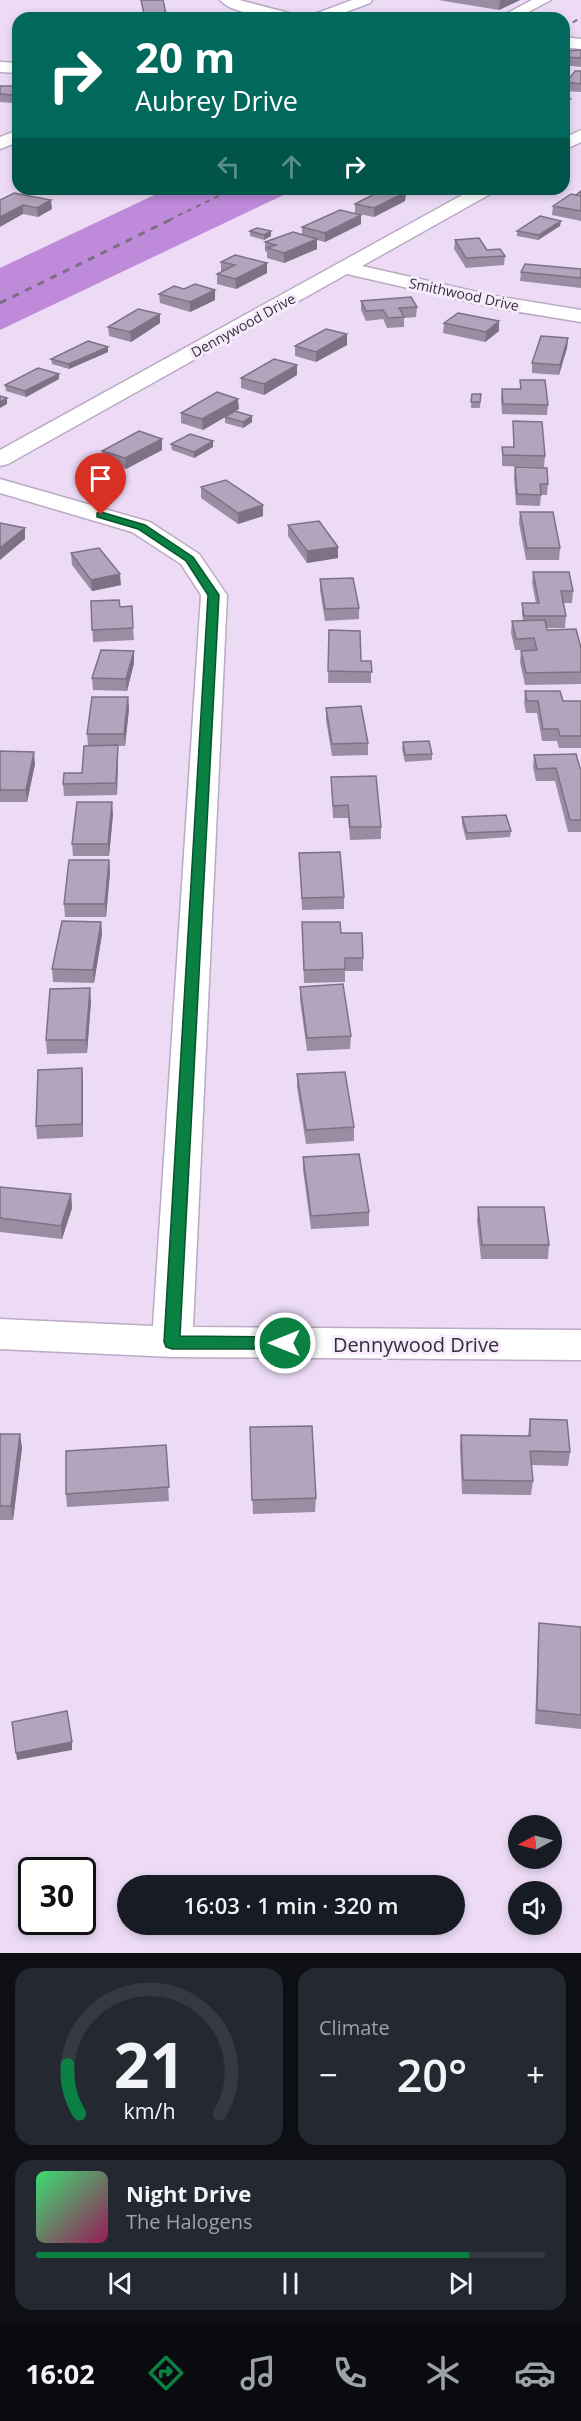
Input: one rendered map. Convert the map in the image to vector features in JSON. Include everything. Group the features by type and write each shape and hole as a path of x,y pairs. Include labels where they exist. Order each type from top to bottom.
{"street":[{"path":"227,0 237,5 267,12"},
{"path":"333,12 365,0"},
{"path":"518,12 544,0"},
{"name":"Dennywood Drive","path":"0,459 475,195"},
{"name":"Smithwood Drive","path":"347,268 495,302 581,316"},
{"path":"0,486 141,527 190,559 214,595 172,1342"},
{"name":"Dennywood Drive","path":"0,1334 172,1342 581,1346"}],"shaded area":[{"path":"154,195 283,195 0,330 0,268"}],"building":[{"path":"141,0 163,0 166,12 144,12"},
{"path":"581,50 581,58 570,57 570,51"},
{"path":"575,71 581,71 581,84 570,83 570,78"},
{"path":"0,86 12,86 12,95 0,94"},
{"path":"12,194 51,200 37,208 23,205 0,217 0,200"},
{"path":"372,195 400,195 374,208 355,204"},
{"path":"570,195 581,196 581,211 553,206"},
{"path":"340,210 361,215 325,233 302,227"},
{"path":"540,216 561,221 539,235 517,231"},
{"path":"257,228 271,231 264,235 250,231"},
{"path":"293,232 317,239 284,253 267,248 276,245 265,242"},
{"path":"479,238 487,250 500,249 505,256 466,258 455,240"},
{"path":"235,255 267,263 235,279 217,274 235,265 221,262"},
{"path":"525,264 581,269 581,278 521,272"},
{"path":"195,284 215,290 190,302 159,294 174,286 184,289"},
{"path":"411,297 417,307 399,308 404,317 388,318 383,310 366,311 361,301"},
{"path":"138,309 160,314 130,332 108,327"},
{"path":"458,313 499,321 486,332 444,323"},
{"path":"326,329 347,334 316,352 295,346"},
{"path":"541,336 568,338 560,365 532,363"},
{"path":"88,341 108,347 69,364 51,359"},
{"path":"274,359 297,365 264,384 241,378"},
{"path":"38,368 59,374 25,391 5,385"},
{"path":"520,380 545,380 548,405 503,404 502,389 521,389"},
{"path":"217,392 238,399 202,419 181,413"},
{"path":"472,394 481,394 480,402 471,402"},
{"path":"235,411 252,416 243,422 225,417"},
{"path":"513,421 542,422 545,456 503,455 502,447 514,447"},
{"path":"139,431 162,439 125,458 102,451"},
{"path":"190,434 213,441 194,452 171,444"},
{"path":"515,467 547,468 548,484 540,484 541,495 517,494"},
{"path":"226,480 263,505 238,513 201,487"},
{"path":"520,512 553,512 560,548 527,548"},
{"path":"319,521 338,547 307,551 288,525"},
{"path":"0,523 25,528 0,548"},
{"path":"99,548 120,574 91,580 71,553"},
{"path":"533,572 569,572 573,591 561,591 566,616 524,616 522,603 539,603"},
{"path":"353,578 359,608 325,609 320,579"},
{"path":"119,600 120,607 132,606 133,628 92,630 91,601"},
{"path":"545,620 547,630 576,629 581,648 581,672 526,673 521,651 537,650 534,638 516,639 512,621"},
{"path":"329,630 360,631 361,661 371,661 372,672 328,671"},
{"path":"101,650 134,651 126,679 92,678"},
{"path":"525,691 560,691 563,701 581,701 581,736 560,736 558,729 543,729 538,701 527,701"},
{"path":"92,697 128,697 124,734 87,734"},
{"path":"361,706 368,743 332,744 326,708"},
{"path":"429,741 432,754 405,755 403,742"},
{"path":"118,745 116,783 63,784 64,773 82,773 84,746"},
{"path":"0,751 34,752 26,790 0,790"},
{"path":"576,754 581,768 581,820 570,820 556,768 537,769 534,755"},
{"path":"376,776 381,827 350,827 348,805 333,806 331,777"},
{"path":"77,802 112,802 108,844 72,844"},
{"path":"506,815 511,831 467,833 462,817"},
{"path":"340,852 344,897 302,898 299,853"},
{"path":"69,860 109,860 105,904 64,904"},
{"path":"62,921 101,922 93,970 52,969"},
{"path":"302,922 340,922 341,933 362,933 363,958 345,958 345,969 304,970"},
{"path":"343,984 351,1036 307,1038 300,987"},
{"path":"90,988 86,1040 46,1040 50,989"},
{"path":"82,1068 82,1124 36,1126 38,1070"},
{"path":"345,1072 354,1127 306,1130 297,1074"},
{"path":"359,1154 369,1212 311,1216 303,1157"},
{"path":"0,1187 71,1194 61,1226 0,1218"},
{"path":"478,1207 544,1207 549,1245 482,1245"},
{"path":"530,1419 567,1420 570,1452 530,1451 533,1481 463,1480 461,1435 530,1436"},
{"path":"312,1426 316,1498 252,1500 250,1427"},
{"path":"0,1434 20,1434 11,1506 0,1506"},
{"path":"166,1445 169,1487 66,1494 66,1451"},
{"path":"539,1623 581,1627 581,1715 537,1710"},
{"path":"67,1711 72,1742 16,1753 12,1722"}],"railway":[{"path":"570,24 581,18"},
{"path":"169,220 221,195"},
{"path":"0,303 172,219"}],"route":[{"path":"101,515 141,527 190,559 214,595 172,1342 285,1343"}]}
